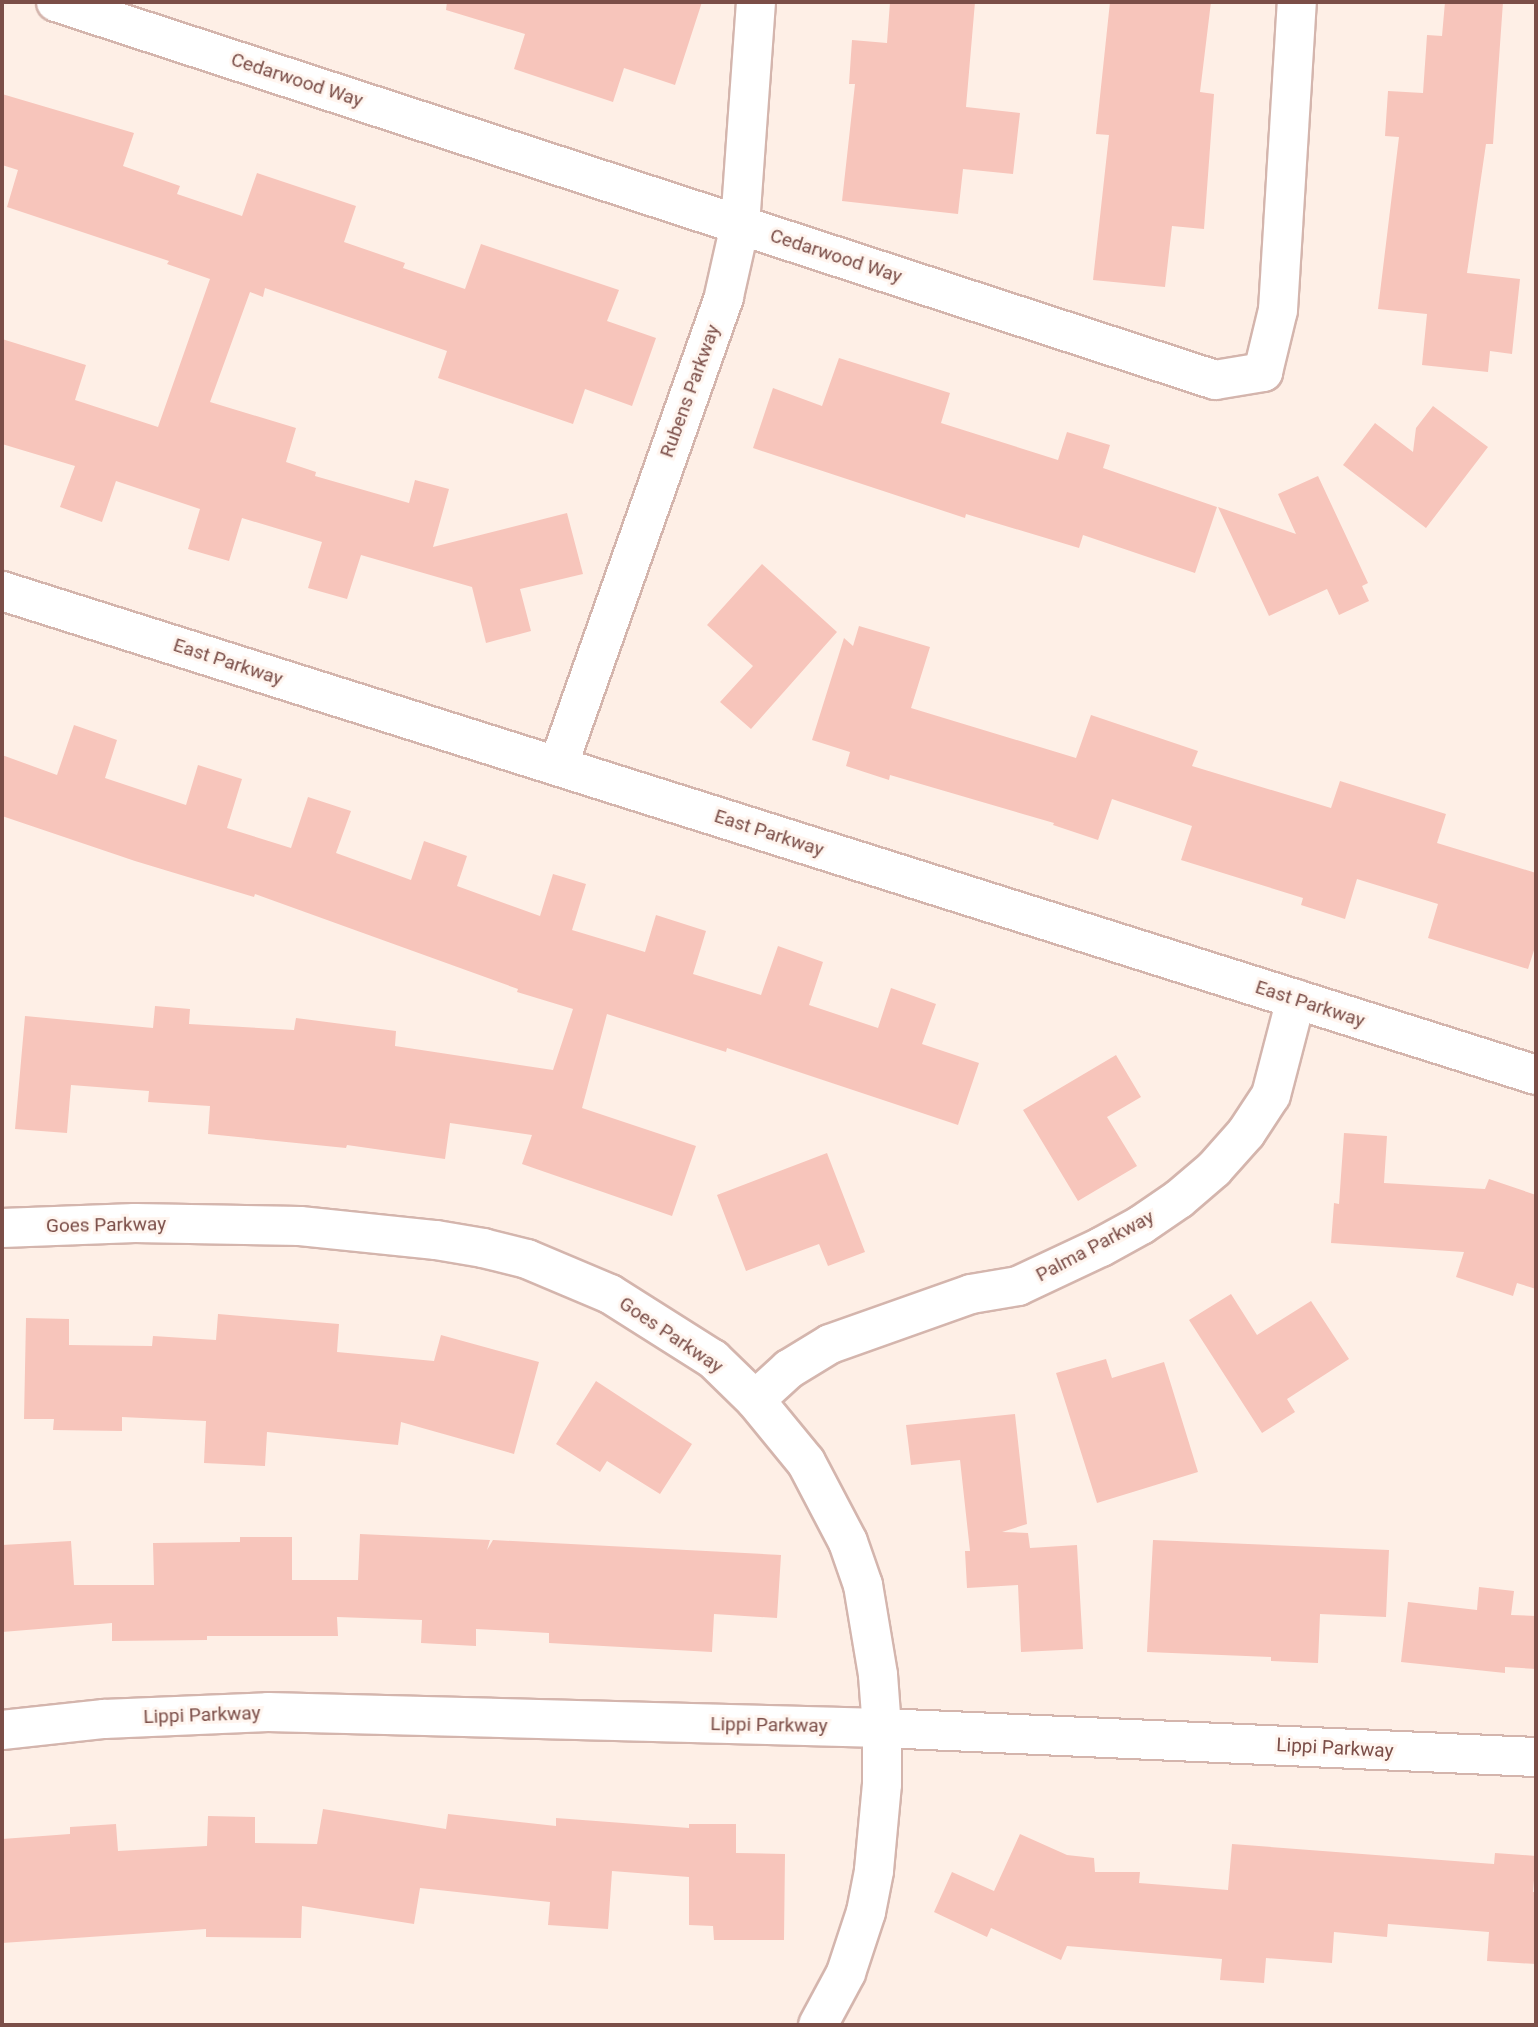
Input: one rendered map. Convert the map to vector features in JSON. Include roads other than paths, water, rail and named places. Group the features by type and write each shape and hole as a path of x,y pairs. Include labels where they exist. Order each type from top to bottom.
{"street":[{"name":"Cedarwood Way","path":"56,2 1215,380 1263,372 1279,310 1297,2"},
{"name":"Rubens Parkway","path":"558,766 724,296 740,225 756,2"},
{"name":"East Parkway","path":"2,590 1536,1075"},
{"name":"Palma Parkway","path":"755,1400 789,1369 830,1343 971,1294 1018,1286 1101,1247 1141,1225 1179,1199 1214,1169 1247,1133 1271,1095 1296,999"},
{"name":"Goes Parkway","path":"2,1228 135,1223 300,1226 436,1240 483,1248 537,1263 610,1294 713,1359 755,1400 806,1462 848,1542 863,1585 878,1675 882,1784 866,1912 846,1973 818,2025"},
{"name":"Lippi Parkway","path":"2,1730 104,1718 268,1712 882,1728 1536,1757"}]}
